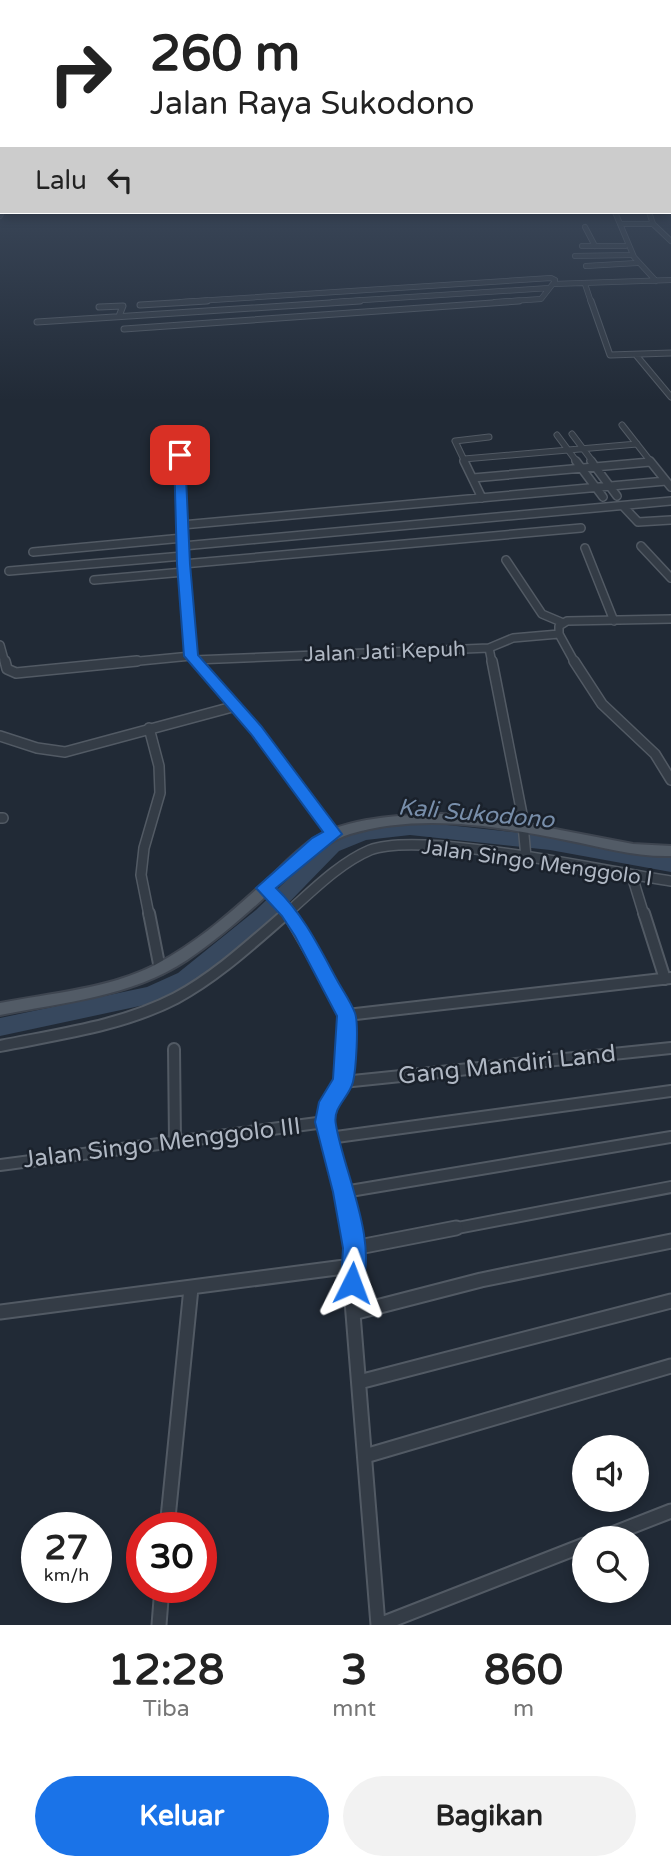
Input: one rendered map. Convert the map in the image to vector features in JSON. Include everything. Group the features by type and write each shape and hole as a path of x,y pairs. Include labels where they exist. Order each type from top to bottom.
{"main road":[{"path":"0,1009 96,989 160,969 266,889 318,842 334,834 404,819 525,830 634,849 671,851"}],"street":[{"path":"628,250 636,264 656,281"},
{"path":"575,256 631,255"},
{"path":"586,266 636,264"},
{"path":"124,329 541,299 555,280 551,278 140,305"},
{"path":"37,322 671,280"},
{"path":"585,284 609,354 616,356 671,353"},
{"path":"289,295 296,317"},
{"path":"99,307 123,306 122,316"},
{"path":"636,355 671,397"},
{"path":"622,425 668,484"},
{"path":"572,433 617,496"},
{"path":"557,435 603,497"},
{"path":"482,498 455,440 489,437"},
{"path":"464,459 636,444"},
{"path":"180,455 182,560 192,658 236,706 334,834"},
{"path":"473,478 650,462"},
{"path":"183,525 595,487 668,484"},
{"path":"94,580 182,560 372,529 671,501"},
{"path":"623,506 638,522 671,520"},
{"path":"519,515 528,533"},
{"path":"9,570 378,546 582,528"},
{"path":"372,529 378,546"},
{"path":"641,546 671,579"},
{"path":"585,548 614,621"},
{"path":"33,552 182,560"},
{"path":"506,560 542,614 561,622 671,620"},
{"path":"561,622 559,634 602,704 649,744 671,780"},
{"path":"489,649 513,638 559,634"},
{"name":"Jalan Jati Kepuh","path":"0,645 7,670 16,673 192,658 489,649 525,830 526,854"},
{"path":"0,736 37,748 65,752 236,706"},
{"path":"149,728 159,765 160,793 144,848 141,875 147,916 160,969"},
{"name":"Jalan Singo Menggolo I","path":"0,1046 142,1016 201,983 287,909 361,855 380,847 430,846 526,854 632,876 671,881"},
{"path":"347,1015 668,978 632,876"},
{"path":"266,889 287,909 347,1015 343,1082 329,1102 325,1122 344,1192 354,1248 353,1313 379,1625 572,1550"},
{"name":"Gang Mandiri Land","path":"343,1082 671,1048"},
{"path":"174,1049 175,1140"},
{"path":"329,1138 671,1091"},
{"name":"Jalan Singo Menggolo III","path":"0,1165 325,1122"},
{"path":"344,1192 671,1137"},
{"path":"354,1248 671,1187"},
{"path":"353,1313 481,1280 671,1241"},
{"path":"1,1315 352,1266"},
{"path":"169,1512 191,1288"},
{"path":"359,1382 671,1301"},
{"path":"365,1456 671,1366"},
{"path":"633,1526 671,1511"},
{"path":"159,1625 161,1603"}],"waterway":[{"name":"Kali Sukodono","path":"0,1027 149,995 185,979 263,916 333,846 364,833 410,828 550,843 671,865"}],"route":[{"path":"180,455 183,564 191,656 256,730 334,834 318,842 264,888 288,911 301,930 347,1015 343,1082 329,1102 325,1122 344,1192 354,1248 352,1283"}]}
